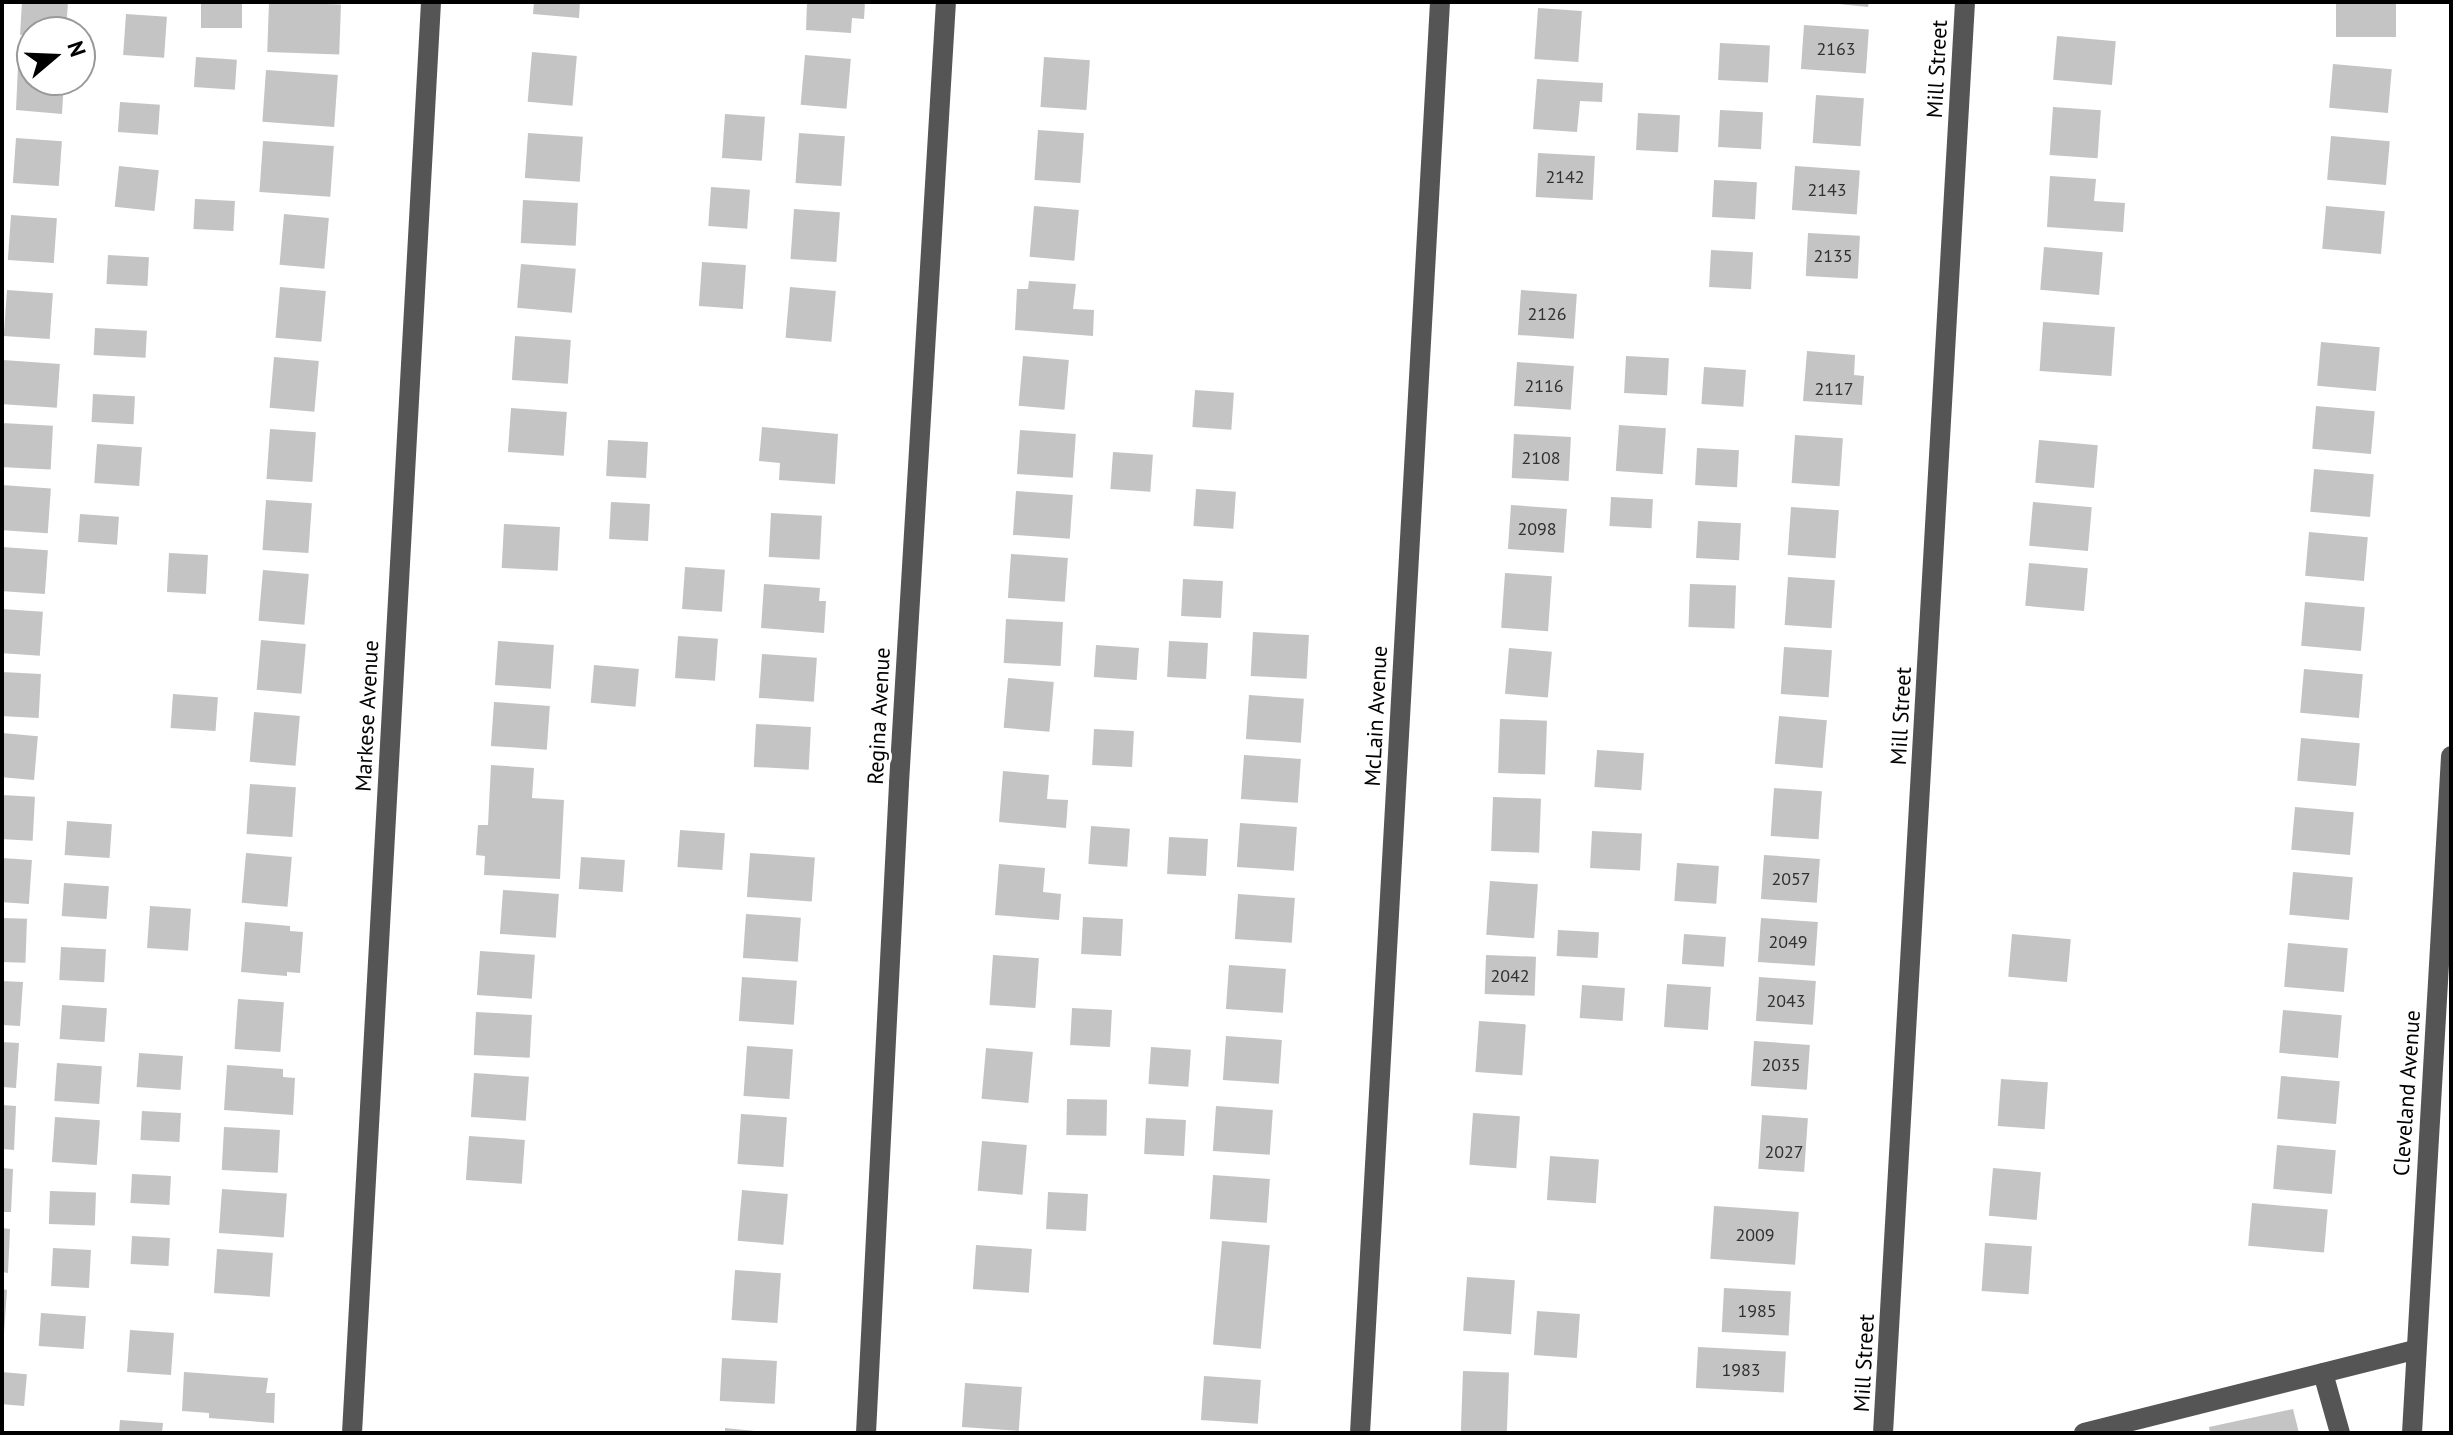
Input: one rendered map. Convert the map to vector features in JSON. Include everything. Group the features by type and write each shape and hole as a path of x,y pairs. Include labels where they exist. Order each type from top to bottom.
{"street":[{"name":"Markese Avenue","path":"352,1433 431,2"},
{"name":"Regina Avenue","path":"866,1433 899,783 946,2"},
{"name":"McLain Avenue","path":"1360,1433 1440,2"},
{"name":"Mill Street","path":"1883,1433 1965,2"},
{"name":"Cleveland Avenue","path":"2412,1433 2414,1350 2444,989 2451,756"},
{"path":"2084,1433 2414,1350"},
{"path":"2323,1373 2340,1433"}],"building":[{"path":"22,2 68,2 67,16 21,16"},
{"path":"201,2 242,2 242,28 201,28"},
{"path":"269,2 341,5 339,54 267,52"},
{"path":"534,2 580,2 579,18 533,14"},
{"path":"807,2 865,2 864,19 852,18 851,33 806,30"},
{"path":"1820,2 1869,2 1868,7"},
{"path":"2336,2 2396,2 2396,37 2336,37"},
{"path":"1538,8 1582,11 1578,62 1534,59"},
{"path":"126,14 167,17 164,58 123,55"},
{"path":"1804,25 1869,30 1866,73 1801,69"},
{"path":"2057,36 2116,41 2112,85 2053,80"},
{"path":"1720,43 1770,46 1768,83 1718,80"},
{"path":"532,52 577,56 572,106 528,102"},
{"path":"805,55 851,59 846,109 801,105"},
{"path":"196,57 237,60 235,90 194,87"},
{"path":"1044,57 1090,60 1086,110 1041,107"},
{"path":"2333,64 2392,69 2388,113 2329,108"},
{"path":"266,70 338,75 334,127 262,122"},
{"path":"1537,79 1603,83 1602,102 1580,101 1577,132 1533,129"},
{"path":"1816,95 1864,98 1861,146 1813,143"},
{"path":"17,96 63,96 62,114 16,110"},
{"path":"120,102 160,105 158,135 118,132"},
{"path":"2053,107 2101,110 2098,158 2050,155"},
{"path":"1720,110 1763,112 1761,149 1718,147"},
{"path":"1638,113 1680,115 1678,152 1636,150"},
{"path":"725,114 765,117 762,161 722,158"},
{"path":"1038,130 1084,133 1080,183 1035,180"},
{"path":"528,133 583,137 580,182 525,178"},
{"path":"799,133 845,136 841,186 796,183"},
{"path":"2331,136 2390,141 2386,185 2327,180"},
{"path":"16,138 62,141 59,186 13,183"},
{"path":"263,141 334,146 330,197 259,192"},
{"path":"1538,153 1595,156 1593,200 1536,197"},
{"path":"119,166 159,170 154,211 115,207"},
{"path":"1795,166 1860,171 1857,214 1792,210"},
{"path":"2050,176 2096,179 2094,201 2125,203 2123,232 2047,227"},
{"path":"1714,180 1757,182 1755,219 1712,217"},
{"path":"711,187 750,190 747,229 708,226"},
{"path":"195,199 235,201 233,231 193,229"},
{"path":"523,200 578,203 576,246 521,243"},
{"path":"1034,206 1079,210 1074,261 1030,257"},
{"path":"2326,206 2385,211 2381,254 2322,249"},
{"path":"794,209 840,212 836,262 791,259"},
{"path":"284,214 329,218 324,269 280,265"},
{"path":"11,215 57,218 54,263 8,260"},
{"path":"1808,233 1860,236 1858,279 1806,276"},
{"path":"2044,247 2103,252 2099,295 2040,290"},
{"path":"1711,250 1753,252 1751,289 1709,287"},
{"path":"108,255 149,257 147,286 106,284"},
{"path":"702,262 746,265 743,309 699,306"},
{"path":"521,264 576,269 572,313 517,308"},
{"path":"1029,281 1076,284 1073,309 1094,310 1093,336 1015,330 1017,289 1028,289"},
{"path":"280,287 326,291 321,342 276,338"},
{"path":"790,287 836,291 831,342 786,338"},
{"path":"7,290 53,293 50,339 4,336"},
{"path":"1521,290 1577,294 1574,339 1518,335"},
{"path":"2043,322 2115,327 2111,376 2040,371"},
{"path":"95,328 147,331 146,358 94,355"},
{"path":"515,336 571,340 568,384 512,380"},
{"path":"2321,342 2380,347 2376,391 2317,386"},
{"path":"1807,351 1855,355 1854,375 1864,376 1862,405 1803,401"},
{"path":"1023,356 1069,360 1064,410 1019,406"},
{"path":"1626,356 1669,358 1667,395 1624,393"},
{"path":"274,357 319,361 314,412 270,408"},
{"path":"3,360 60,364 57,408 2,404"},
{"path":"1517,362 1574,366 1571,410 1514,406"},
{"path":"1704,367 1746,370 1743,407 1701,404"},
{"path":"1195,390 1234,393 1231,430 1192,427"},
{"path":"93,394 135,396 133,424 92,422"},
{"path":"2316,406 2375,411 2371,454 2312,449"},
{"path":"511,408 567,412 564,456 508,452"},
{"path":"2,423 53,426 51,470 2,467"},
{"path":"1619,425 1666,428 1663,474 1616,471"},
{"path":"762,427 838,434 835,484 779,480 780,463 759,461"},
{"path":"270,429 316,432 312,482 267,479"},
{"path":"1020,430 1076,434 1073,478 1017,474"},
{"path":"1514,434 1571,437 1569,481 1512,478"},
{"path":"1795,435 1843,438 1840,486 1792,483"},
{"path":"608,440 648,442 646,478 606,476"},
{"path":"2039,440 2098,445 2094,488 2035,483"},
{"path":"97,444 142,447 139,486 94,483"},
{"path":"1697,448 1739,450 1737,487 1695,485"},
{"path":"1113,452 1153,455 1150,492 1110,489"},
{"path":"2314,469 2374,474 2370,517 2310,512"},
{"path":"2,485 51,488 48,533 2,530"},
{"path":"1196,489 1236,492 1233,529 1193,526"},
{"path":"1016,491 1073,495 1070,539 1013,535"},
{"path":"1611,497 1653,499 1651,528 1609,526"},
{"path":"266,500 312,503 308,553 263,550"},
{"path":"611,502 650,504 648,541 609,539"},
{"path":"2033,502 2092,507 2088,551 2029,546"},
{"path":"1511,505 1567,509 1564,553 1508,549"},
{"path":"1791,507 1839,510 1836,558 1788,555"},
{"path":"771,513 822,516 820,560 769,557"},
{"path":"80,514 119,517 117,545 78,542"},
{"path":"1698,521 1741,523 1739,560 1696,558"},
{"path":"504,524 560,527 558,571 502,568"},
{"path":"2309,532 2368,537 2364,581 2305,576"},
{"path":"2,547 48,550 45,594 2,591"},
{"path":"169,553 208,555 206,594 167,592"},
{"path":"1011,554 1068,558 1065,602 1008,598"},
{"path":"2029,563 2088,568 2084,611 2025,606"},
{"path":"685,567 725,570 722,612 682,609"},
{"path":"263,570 309,574 304,625 259,621"},
{"path":"1505,573 1552,576 1548,631 1501,628"},
{"path":"1788,577 1835,580 1832,628 1785,625"},
{"path":"1183,579 1223,581 1221,618 1181,616"},
{"path":"764,584 820,588 819,601 826,601 824,633 761,628"},
{"path":"1690,584 1736,586 1734,629 1688,627"},
{"path":"2305,602 2365,607 2361,651 2301,646"},
{"path":"2,609 43,612 40,656 2,653"},
{"path":"1006,619 1063,622 1061,666 1004,663"},
{"path":"1253,632 1309,635 1307,679 1251,676"},
{"path":"678,636 718,639 715,681 675,678"},
{"path":"261,640 306,644 301,694 257,690"},
{"path":"498,641 554,645 551,689 495,685"},
{"path":"1169,641 1208,643 1206,679 1167,677"},
{"path":"1096,645 1139,648 1137,680 1094,677"},
{"path":"1784,647 1832,650 1829,697 1781,694"},
{"path":"1509,648 1552,652 1548,698 1505,694"},
{"path":"762,654 817,658 814,702 759,698"},
{"path":"594,665 639,669 636,707 591,703"},
{"path":"2304,669 2363,674 2359,718 2300,713"},
{"path":"2,672 41,674 39,718 2,716"},
{"path":"1008,678 1054,682 1049,732 1004,728"},
{"path":"173,694 218,697 216,731 171,728"},
{"path":"1249,695 1304,699 1301,743 1246,739"},
{"path":"494,702 550,706 547,750 491,746"},
{"path":"254,712 300,716 295,766 250,762"},
{"path":"1779,716 1827,720 1823,768 1775,764"},
{"path":"1500,719 1547,721 1545,775 1498,773"},
{"path":"756,724 811,727 809,770 754,767"},
{"path":"1094,729 1134,731 1132,767 1092,765"},
{"path":"2,733 38,736 34,780 2,777"},
{"path":"2301,738 2360,743 2356,786 2297,781"},
{"path":"1597,750 1644,753 1641,790 1594,787"},
{"path":"1244,755 1301,759 1298,803 1241,799"},
{"path":"491,765 534,768 532,798 564,800 560,879 484,875 485,856 476,855 478,825 488,825"},
{"path":"1003,771 1049,775 1047,799 1068,800 1066,828 999,822"},
{"path":"250,784 296,787 292,837 247,834"},
{"path":"1774,788 1822,791 1819,839 1771,836"},
{"path":"2,795 35,797 33,841 2,839"},
{"path":"1493,797 1541,799 1539,853 1491,851"},
{"path":"2295,807 2354,812 2350,855 2291,850"},
{"path":"67,821 112,824 110,858 65,855"},
{"path":"1240,823 1297,827 1294,871 1237,867"},
{"path":"1091,826 1130,829 1127,867 1088,864"},
{"path":"680,830 725,833 722,870 677,867"},
{"path":"1592,831 1642,834 1640,871 1590,868"},
{"path":"1169,837 1208,839 1206,876 1167,874"},
{"path":"246,853 292,857 287,907 242,903"},
{"path":"750,853 815,858 812,901 747,897"},
{"path":"1764,855 1820,859 1817,903 1761,899"},
{"path":"581,857 625,860 623,892 579,889"},
{"path":"2,858 32,860 29,904 2,902"},
{"path":"1677,863 1719,866 1716,904 1674,901"},
{"path":"999,864 1045,868 1043,892 1061,894 1059,920 995,915"},
{"path":"2293,872 2353,877 2349,920 2289,915"},
{"path":"1490,881 1538,884 1534,938 1486,935"},
{"path":"64,883 109,886 107,919 62,916"},
{"path":"503,890 559,894 556,938 500,934"},
{"path":"1238,894 1295,898 1292,943 1235,939"},
{"path":"150,906 191,909 188,951 147,948"},
{"path":"746,914 801,918 798,962 743,958"},
{"path":"1083,917 1123,919 1121,956 1081,954"},
{"path":"2,918 27,919 25,963 2,962"},
{"path":"1761,918 1818,922 1815,966 1758,962"},
{"path":"245,922 290,926 290,931 303,932 300,973 287,972 287,976 241,972"},
{"path":"1558,930 1599,932 1598,958 1557,956"},
{"path":"1684,934 1726,937 1724,967 1682,964"},
{"path":"2012,934 2071,939 2067,982 2008,977"},
{"path":"2288,943 2348,948 2344,992 2284,987"},
{"path":"61,947 106,949 104,982 59,980"},
{"path":"480,951 535,955 532,999 477,995"},
{"path":"993,955 1039,958 1035,1008 990,1005"},
{"path":"1486,955 1536,957 1535,996 1485,994"},
{"path":"1229,965 1286,969 1283,1013 1226,1009"},
{"path":"742,977 797,981 794,1025 739,1021"},
{"path":"1759,977 1816,981 1813,1025 1756,1021"},
{"path":"2,981 23,982 20,1026 2,1025"},
{"path":"1667,984 1711,987 1708,1030 1664,1027"},
{"path":"1582,985 1625,988 1623,1021 1580,1018"},
{"path":"238,999 284,1002 280,1052 235,1049"},
{"path":"62,1005 107,1008 105,1042 60,1039"},
{"path":"1072,1008 1112,1010 1110,1047 1070,1045"},
{"path":"2283,1010 2342,1015 2338,1058 2279,1053"},
{"path":"476,1012 532,1015 530,1058 474,1055"},
{"path":"1479,1021 1526,1024 1522,1075 1475,1072"},
{"path":"1226,1036 1282,1040 1279,1084 1223,1080"},
{"path":"1754,1041 1810,1045 1807,1090 1751,1086"},
{"path":"2,1042 19,1043 16,1088 2,1087"},
{"path":"747,1046 793,1049 789,1099 744,1096"},
{"path":"1151,1047 1191,1050 1188,1087 1148,1084"},
{"path":"986,1048 1033,1052 1028,1103 982,1099"},
{"path":"139,1053 183,1056 181,1090 137,1087"},
{"path":"57,1063 102,1066 99,1104 54,1101"},
{"path":"227,1065 283,1069 283,1077 295,1078 293,1115 224,1110"},
{"path":"474,1073 529,1077 526,1121 471,1117"},
{"path":"2281,1076 2340,1081 2336,1124 2277,1119"},
{"path":"2001,1079 2048,1082 2045,1129 1998,1126"},
{"path":"1067,1099 1107,1100 1106,1136 1066,1135"},
{"path":"2,1105 16,1106 14,1150 2,1149"},
{"path":"1216,1106 1273,1110 1270,1155 1213,1151"},
{"path":"142,1111 181,1113 179,1142 140,1140"},
{"path":"1473,1113 1520,1116 1516,1168 1469,1165"},
{"path":"741,1114 787,1117 783,1167 738,1164"},
{"path":"1762,1115 1808,1118 1804,1172 1758,1169"},
{"path":"55,1117 100,1120 97,1165 52,1162"},
{"path":"1146,1118 1186,1120 1184,1156 1144,1154"},
{"path":"224,1127 280,1130 278,1173 222,1170"},
{"path":"469,1136 525,1140 522,1184 466,1180"},
{"path":"982,1141 1027,1145 1022,1195 978,1191"},
{"path":"2277,1145 2336,1150 2332,1194 2273,1189"},
{"path":"1550,1156 1599,1159 1596,1203 1547,1200"},
{"path":"2,1168 13,1169 11,1212 2,1212"},
{"path":"1993,1168 2041,1172 2037,1220 1989,1216"},
{"path":"132,1174 171,1176 169,1205 130,1203"},
{"path":"1213,1175 1270,1179 1267,1223 1210,1219"},
{"path":"222,1189 287,1194 284,1237 219,1233"},
{"path":"742,1190 788,1194 783,1245 738,1241"},
{"path":"50,1191 96,1193 95,1226 49,1224"},
{"path":"1048,1192 1088,1194 1086,1231 1046,1229"},
{"path":"2252,1203 2328,1210 2324,1252 2248,1246"},
{"path":"1714,1206 1799,1212 1795,1265 1710,1259"},
{"path":"2,1228 10,1229 8,1273 2,1272"},
{"path":"132,1236 170,1238 168,1266 131,1264"},
{"path":"1222,1241 1270,1245 1261,1349 1213,1345"},
{"path":"1985,1243 2032,1246 2029,1294 1982,1291"},
{"path":"976,1245 1032,1249 1029,1293 973,1289"},
{"path":"53,1248 91,1250 89,1288 51,1286"},
{"path":"217,1249 273,1253 270,1297 214,1293"},
{"path":"735,1270 781,1273 777,1323 732,1320"},
{"path":"1467,1277 1515,1280 1511,1334 1463,1331"},
{"path":"1724,1288 1791,1292 1789,1335 1722,1332"},
{"path":"2,1289 7,1290 4,1333 2,1333"},
{"path":"1537,1311 1580,1314 1577,1358 1534,1355"},
{"path":"41,1313 86,1316 84,1349 39,1346"},
{"path":"130,1330 174,1333 171,1375 127,1372"},
{"path":"1698,1347 1786,1352 1784,1393 1696,1388"},
{"path":"722,1358 777,1361 775,1404 720,1401"},
{"path":"1463,1371 1509,1373 1507,1433 1461,1433"},
{"path":"2,1372 27,1374 24,1406 2,1404"},
{"path":"184,1372 268,1378 266,1393 275,1393 274,1423 209,1418 209,1413 182,1411"},
{"path":"1204,1376 1261,1380 1258,1424 1201,1420"},
{"path":"965,1383 1022,1387 1019,1431 962,1427"},
{"path":"2293,1409 2299,1433 2210,1433 2209,1427"},
{"path":"120,1420 163,1423 162,1433 119,1433"},
{"path":"725,1428 755,1431 755,1433 725,1433"}]}
